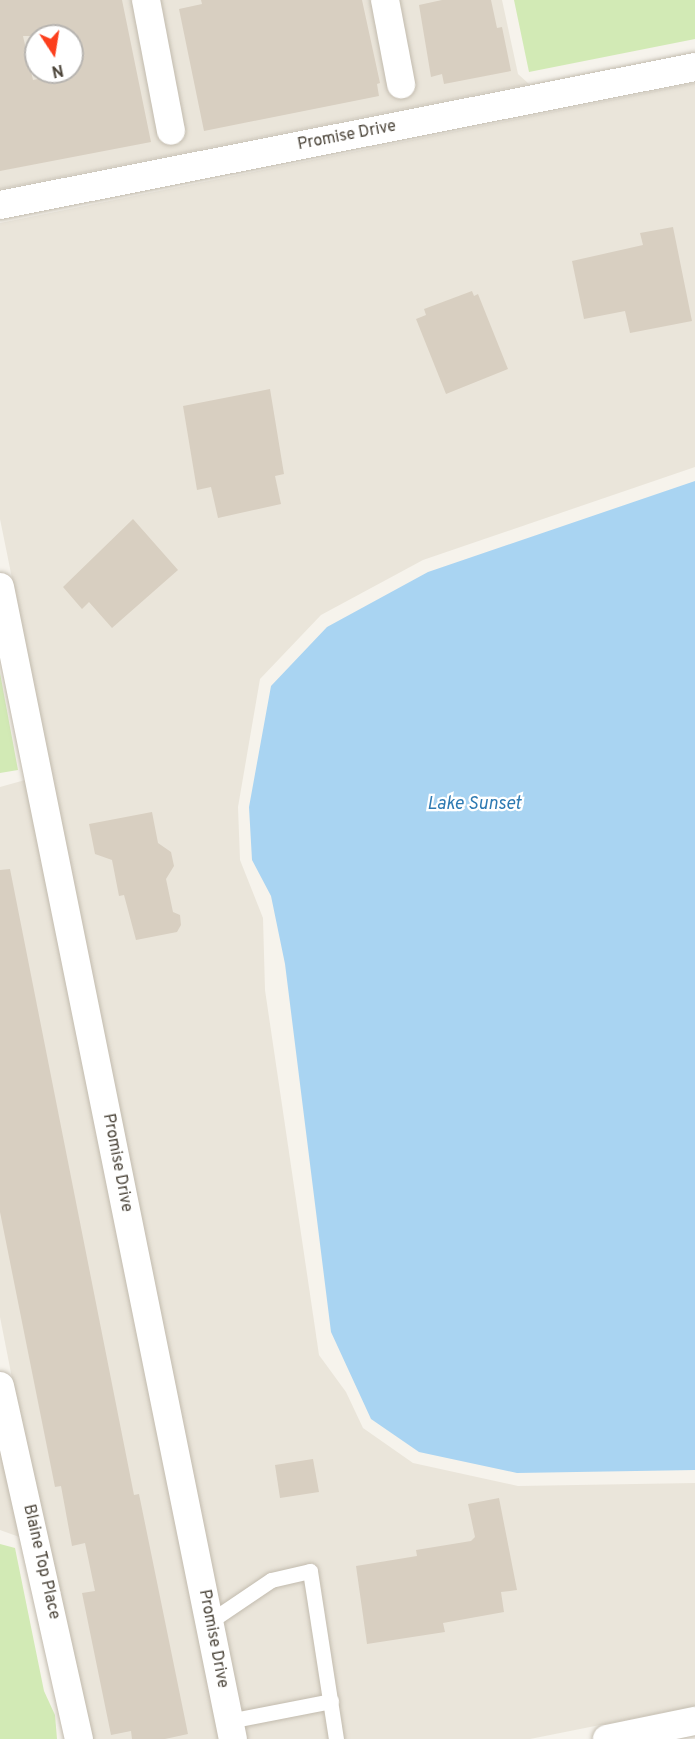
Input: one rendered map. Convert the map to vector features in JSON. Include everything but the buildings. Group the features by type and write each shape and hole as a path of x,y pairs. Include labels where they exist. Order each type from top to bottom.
{"street":[{"path":"146,0 171,131"},
{"path":"384,0 401,84"},
{"name":"Promise Drive","path":"0,205 695,67"},
{"name":"Promise Drive","path":"0,587 231,1730"},
{"name":"Blaine Top Place","path":"0,1386 79,1739"},
{"path":"607,1739 695,1721"}],"lane":[{"path":"209,1622 271,1580 310,1571 336,1739"},
{"path":"231,1730 331,1701"}],"shaded area":[{"path":"0,0 502,0 518,74 529,84 0,189"},
{"path":"695,83 695,467 423,560 321,615 260,679 238,807 240,860 263,918 265,990 319,1355 346,1392 363,1428 413,1463 518,1486 695,1483 695,1706 530,1739 247,1739 0,519 0,223"},
{"path":"25,780 219,1739 93,1739 12,1378 0,1317 0,787"},
{"path":"0,1445 22,1538 0,1530"}],"green space":[{"path":"514,0 695,0 695,39 529,72"},
{"path":"0,673 18,770 0,773"},
{"path":"0,1544 15,1548 44,1691 55,1715 57,1739 0,1739"}],"water":[{"name":"Lake Sunset","path":"695,481 695,1470 517,1473 419,1452 371,1419 331,1332 285,964 271,896 252,860 249,807 271,686 327,627 428,572"}]}
